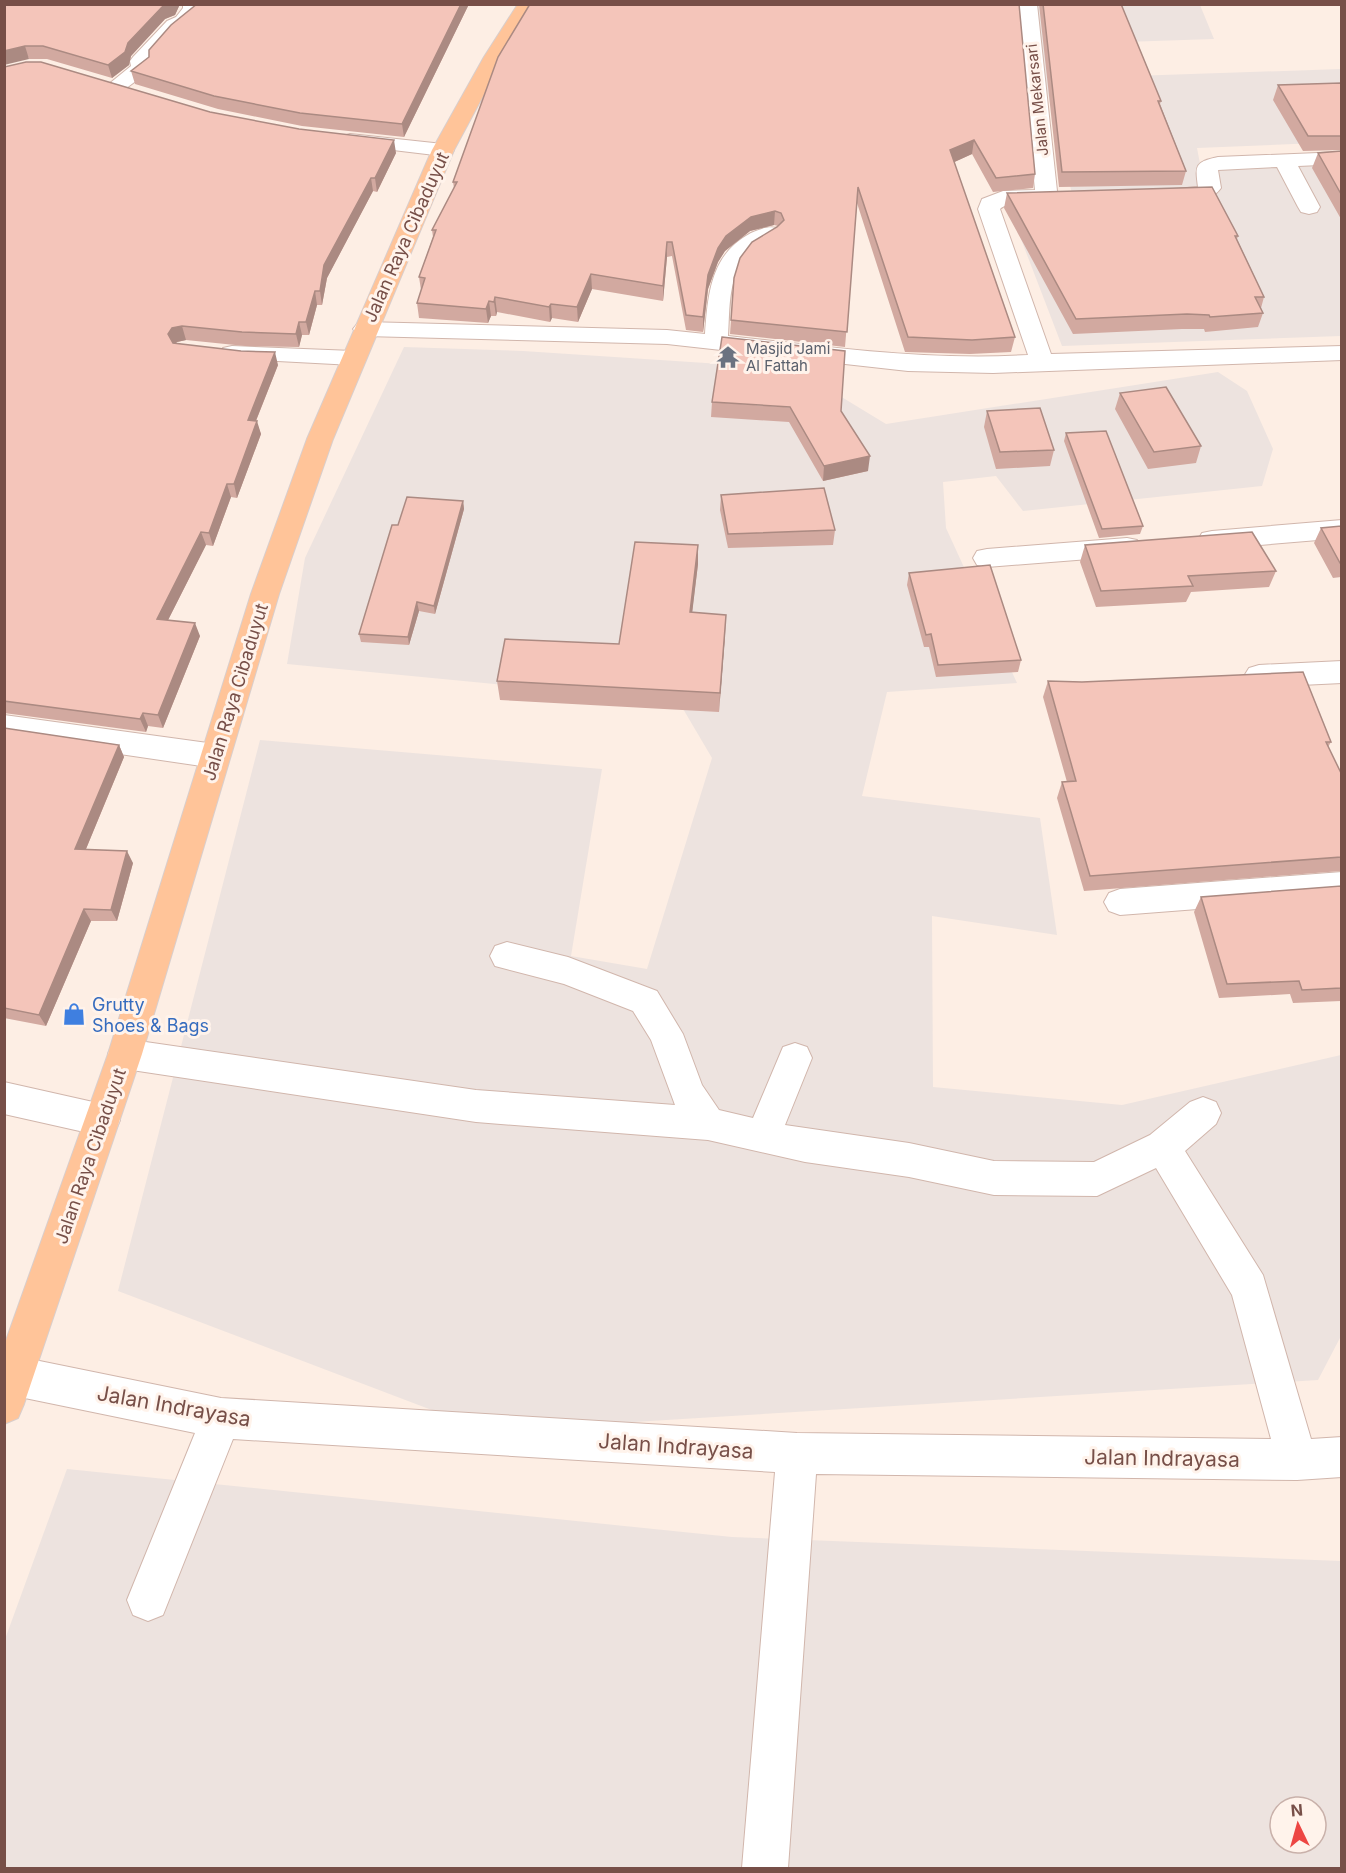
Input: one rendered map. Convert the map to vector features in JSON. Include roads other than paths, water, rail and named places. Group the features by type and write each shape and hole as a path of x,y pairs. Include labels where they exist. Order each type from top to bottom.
{"main road":[{"name":"Jalan Raya Cibaduyut","path":"10,1390 125,1054 265,594 320,439 443,150 494,57 528,4"}],"street":[{"path":"114,88 141,68 140,61 174,25 183,21 193,9 193,4"},
{"name":"Jalan Mekarsari","path":"1027,4 1047,196"},
{"path":"92,81 141,97"},
{"path":"326,137 443,150"},
{"path":"1142,195 1204,193 1210,188 1206,174 1208,166 1218,163 1341,158"},
{"path":"1284,160 1309,207"},
{"path":"1042,362 989,209 990,204 995,200 1071,195"},
{"path":"716,342 723,276 728,265 732,258 754,240 770,233"},
{"path":"365,329 667,337 908,363 993,365 1341,353"},
{"path":"207,350 245,355 353,358"},
{"path":"1188,542 1341,530"},
{"path":"987,558 1152,545"},
{"path":"1238,677 1341,672"},
{"path":"4,726 215,756"},
{"path":"1120,902 1341,885"},
{"path":"507,956 568,971 645,1001 666,1034 687,1093 708,1124"},
{"path":"125,1054 476,1106 708,1124 805,1146 909,1160 994,1178 1097,1179 1163,1147 1203,1113"},
{"path":"763,1136 795,1058"},
{"path":"4,1098 102,1120"},
{"path":"1163,1147 1249,1288 1297,1460"},
{"name":"Jalan Indrayasa","path":"10,1390 221,1418 797,1453 1297,1460 1341,1457"},
{"path":"148,1600 221,1418"},
{"path":"765,1869 797,1453"}],"place":[{"name":"Masjid Jami Al Fattah","path":"728,357"},
{"name":"Grutty Shoes & Bags","path":"74,1014"}]}
